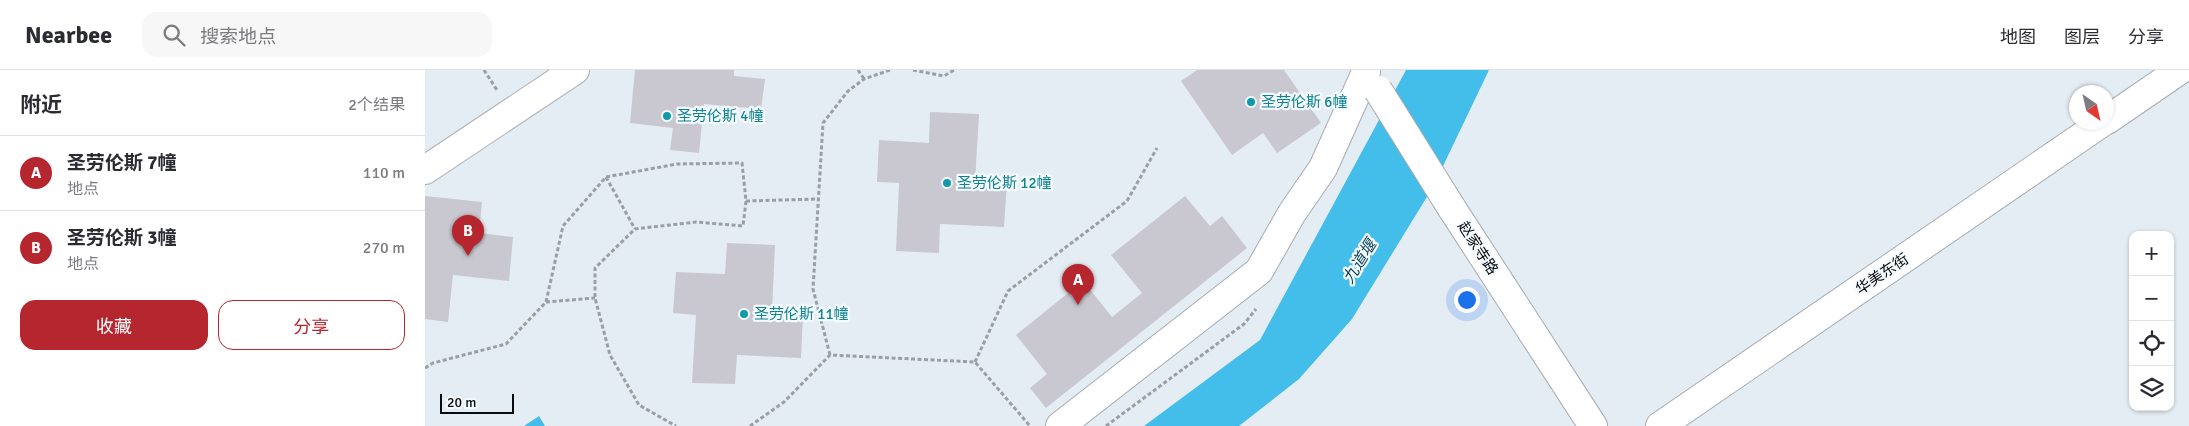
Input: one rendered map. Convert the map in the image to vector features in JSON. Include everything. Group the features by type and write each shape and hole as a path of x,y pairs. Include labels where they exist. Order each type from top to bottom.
{"street":[{"path":"425,170 575,70"},
{"path":"2114,115 2180,70"},
{"path":"1060,426 1259,271 1292,213 1323,168 1369,78"},
{"name":"赵家寺路","path":"1369,78 1593,426"},
{"name":"华美东街","path":"1660,426 2091,130"}],"path":[{"path":"858,70 864,79"},
{"path":"830,355 813,289 823,123 848,91 864,79 891,70"},
{"path":"913,70 944,76 954,70"},
{"path":"975,362 1008,291 1127,201 1157,148"},
{"path":"425,368 433,363 506,344 546,302 563,226 606,177 677,164 742,163 746,201 743,226 695,222 635,229 595,268 595,298 610,356 639,405 676,426"},
{"path":"606,177 635,229"},
{"path":"746,201 819,198"},
{"path":"546,302 595,298"},
{"path":"750,426 784,402 830,355 975,362 1030,426"}],"water":[{"name":"九道堰","path":"1406,70 1489,70 1433,187 1352,319 1299,379 1239,426 1144,426 1260,340"},
{"path":"539,416 545,426 524,426"}],"building":[{"name":"圣劳伦斯 4幢","path":"635,70 734,70 734,76 765,79 761,109 704,104 699,153 670,150 673,128 630,123"},
{"name":"圣劳伦斯 6幢","path":"1197,70 1284,70 1321,123 1277,153 1263,133 1232,155 1181,81"},
{"name":"圣劳伦斯 12幢","path":"930,112 979,114 975,181 1007,182 1004,227 940,224 939,253 896,251 899,183 877,182 879,140 929,143"},
{"path":"425,196 482,202 479,233 513,237 509,281 453,275 448,322 425,319"},
{"path":"1185,196 1210,226 1222,216 1247,248 1046,408 1030,388 1047,374 1016,335 1083,281 1112,317 1142,293 1111,255"},
{"name":"圣劳伦斯 11幢","path":"727,243 775,245 772,312 803,313 801,358 737,355 735,384 692,383 696,315 673,313 676,272 725,274"}],"place":[{"name":"圣劳伦斯 6幢","path":"1251,102"},
{"name":"圣劳伦斯 4幢","path":"667,116"},
{"name":"圣劳伦斯 12幢","path":"947,183"},
{"name":"圣劳伦斯 3幢","path":"468,256"},
{"name":"圣劳伦斯 7幢","path":"1078,305"},
{"name":"圣劳伦斯 11幢","path":"744,314"}]}
